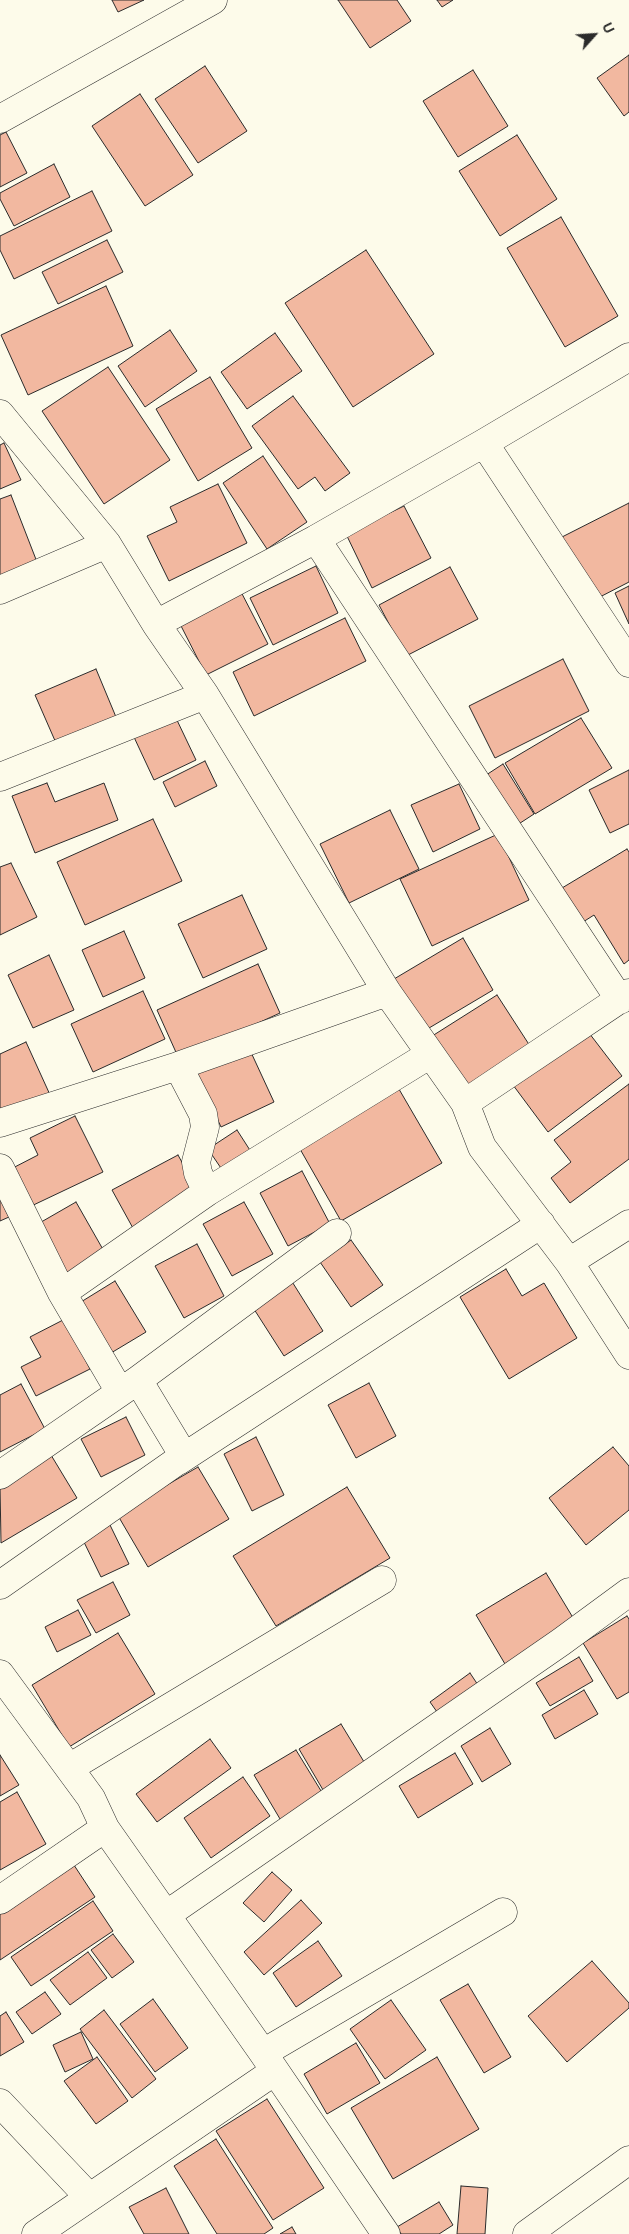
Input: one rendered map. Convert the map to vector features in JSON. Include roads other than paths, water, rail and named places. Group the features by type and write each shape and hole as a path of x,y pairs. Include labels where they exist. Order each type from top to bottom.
{"street":[{"path":"0,119 213,0"},
{"path":"156,624 316,539 629,357"},
{"path":"0,414 106,544 156,624 205,696 387,992 464,1103 482,1147 569,1262 629,1355"},
{"path":"484,443 629,663"},
{"path":"316,539 624,996 464,1103"},
{"path":"0,590 106,544"},
{"path":"0,776 205,696"},
{"path":"0,1123 178,1066 387,992"},
{"path":"62,1293 207,1192 429,1055"},
{"path":"178,1066 202,1114 205,1127 196,1162 198,1174 207,1192"},
{"path":"0,1168 62,1293 129,1386 181,1452 178,1461"},
{"path":"0,1585 178,1461 541,1224"},
{"path":"569,1262 629,1224"},
{"path":"0,1474 129,1386 337,1233"},
{"path":"69,1768 382,1580"},
{"path":"166,1915 553,1648 629,1592"},
{"path":"0,1674 91,1798 106,1828 386,2234"},
{"path":"0,1900 106,1828"},
{"path":"36,2234 89,2197 269,2062 503,1912"},
{"path":"0,2103 89,2197"},
{"path":"527,2234 629,2160"}]}
